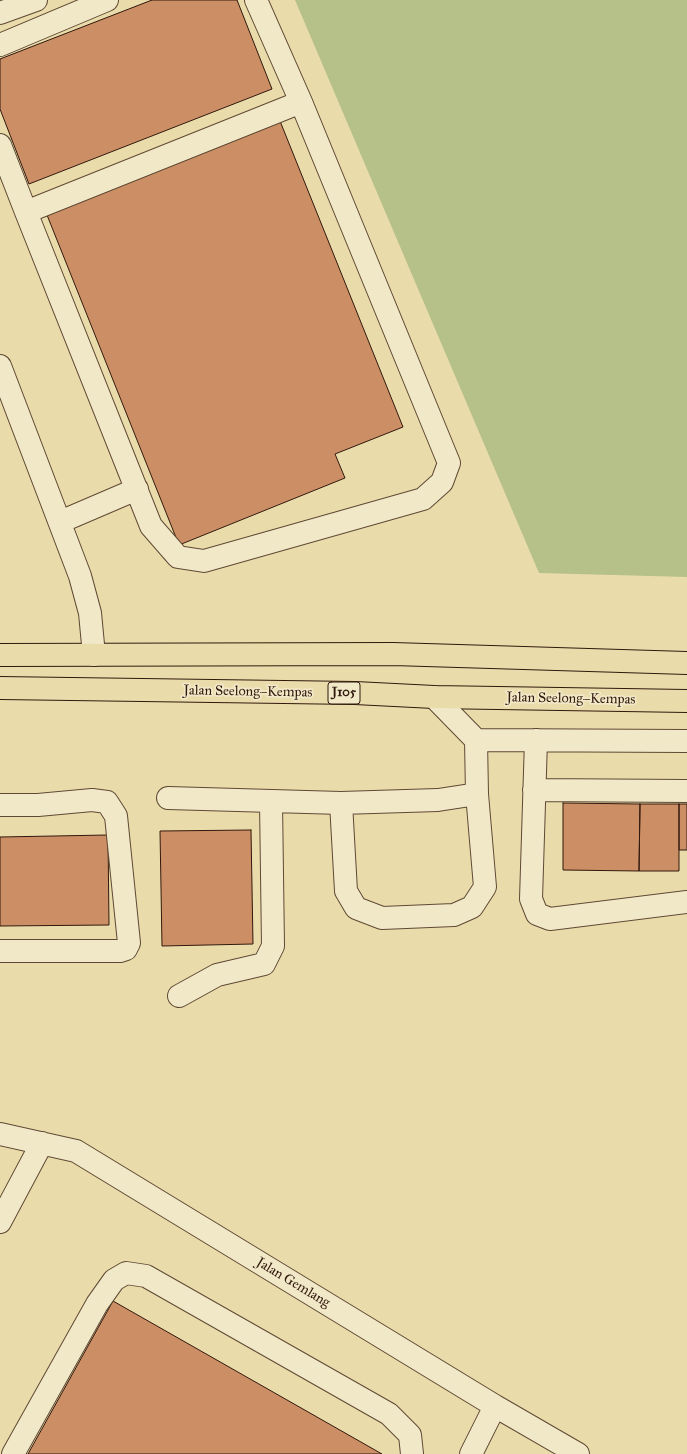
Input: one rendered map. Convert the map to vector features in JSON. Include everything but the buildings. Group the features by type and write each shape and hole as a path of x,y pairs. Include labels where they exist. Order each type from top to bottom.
{"main road":[{"path":"0,655 392,654 687,663"},
{"name":"Jalan Seelong–Kempas","path":"0,688 355,693 434,697 687,701"}],"street":[{"path":"0,13 36,0"},
{"path":"0,45 106,0"},
{"path":"0,145 151,526 178,557 204,561 423,499 442,482 449,463 301,102 256,0"},
{"path":"26,212 301,102"},
{"path":"0,366 80,576 90,613 94,655"},
{"path":"60,522 137,490"},
{"path":"341,804 346,891 356,908 382,918 454,915 472,907 485,887 477,794 476,740 434,697"},
{"path":"476,740 687,741"},
{"path":"536,740 531,899 537,914 550,919 687,902"},
{"path":"534,790 687,791"},
{"path":"168,798 341,804 438,800 477,794"},
{"path":"0,805 38,805 92,800 107,802 116,816 129,943 126,949 120,951 0,951"},
{"path":"179,996 217,975 264,964 273,946 271,802"},
{"name":"Jalan Gemlang","path":"0,1134 76,1151 495,1406 578,1454"},
{"path":"0,1222 42,1143"},
{"path":"13,1454 97,1304 114,1280 126,1273 146,1276 389,1414 410,1435 412,1454"},
{"path":"471,1454 495,1406"}],"green space":[{"path":"295,0 687,0 687,577 539,573"}]}
